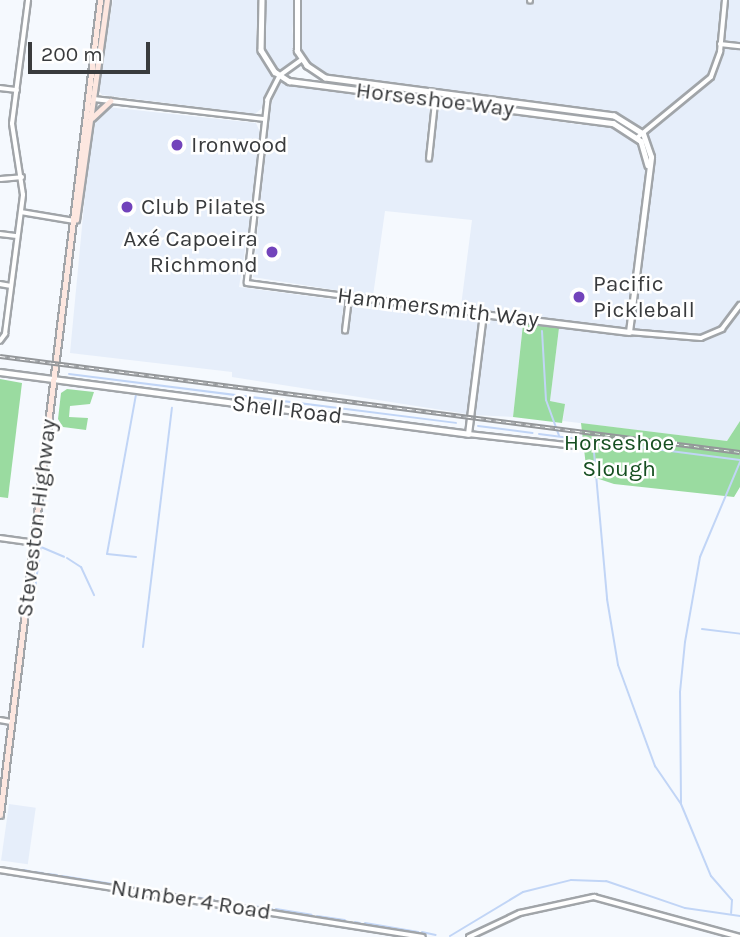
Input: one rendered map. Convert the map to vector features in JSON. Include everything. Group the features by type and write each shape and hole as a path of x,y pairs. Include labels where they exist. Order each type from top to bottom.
{"main road":[{"name":"Steveston Highway","path":"75,221 92,119 100,0"},
{"name":"Steveston Highway","path":"0,815 75,221 107,0"},
{"path":"92,119 110,101"}],"street":[{"path":"1,341 21,212 22,177 13,131 28,0"},
{"path":"262,0 259,39 266,59 280,76"},
{"path":"92,99 265,119 269,96 280,76 302,60 294,36 297,0"},
{"path":"649,166 638,138 706,82 720,44 726,0"},
{"path":"720,44 740,46"},
{"name":"Horseshoe Way","path":"302,60 325,78 612,123 638,138"},
{"name":"Horseshoe Way","path":"280,76 296,83 345,89 614,116 643,134"},
{"path":"345,89 346,82"},
{"path":"0,88 17,90"},
{"path":"429,159 436,97"},
{"name":"Hammersmith Way","path":"265,119 247,284 629,332"},
{"path":"643,134 651,153 629,332 701,338 722,329 740,305"},
{"path":"1,179 22,177"},
{"path":"21,212 75,221"},
{"path":"0,234 17,236"},
{"path":"0,285 11,286"},
{"path":"345,331 349,297"},
{"path":"468,434 483,314"},
{"name":"Shell Road","path":"0,372 575,446"},
{"path":"0,538 34,543"},
{"path":"0,720 11,722"},
{"name":"Number 4 Road","path":"0,870 424,937"},
{"path":"470,937 520,913 594,897 740,937"}],"shaded area":[{"path":"113,0 260,0 256,34 260,54 264,52 264,0 295,0 292,35 300,0 740,0 740,421 727,441 563,421 564,404 550,401 559,328 608,334 609,327 461,306 472,220 385,211 373,296 253,277 270,106 281,82 425,102 430,110 426,143 433,144 437,112 443,105 582,125 585,111 328,77 303,57 273,80 262,108 255,114 102,95 98,89"},
{"path":"107,107 256,123 260,132 254,195 239,287 338,300 343,306 342,321 349,322 351,307 359,302 473,317 478,324 467,414 232,377 232,372 70,353 87,174 96,117"},
{"path":"493,319 523,323 513,417 474,415 485,327"},
{"path":"9,804 36,808 28,864 1,860"}],"green space":[{"path":"523,324 559,328 550,401 565,404 562,423 513,417"},
{"path":"0,379 22,383 8,498 0,497"},
{"path":"67,389 94,392 90,404 70,406 69,417 88,418 86,430 63,427 58,419 61,393"},
{"name":"Horseshoe Slough","path":"740,421 740,487 734,497 614,484 587,475 581,423 727,441"}],"waterway":[{"path":"542,331 546,400 559,436"},
{"path":"69,374 456,423"},
{"path":"136,395 107,554 136,557"},
{"path":"143,647 172,408"},
{"path":"478,426 533,433"},
{"path":"539,434 740,460"},
{"path":"594,452 607,599 618,665 655,766 681,804 711,876 732,900 731,913"},
{"path":"681,803 680,692 685,642 700,557 740,462"},
{"path":"39,562 41,544"},
{"path":"41,547 64,557"},
{"path":"67,558 81,567 94,595"},
{"path":"37,574 38,568"},
{"path":"35,591 36,581"},
{"path":"702,629 740,634"},
{"path":"24,870 29,871"},
{"path":"34,872 43,873"},
{"path":"48,874 57,875"},
{"path":"62,876 214,900"},
{"path":"450,936 523,892 571,880 606,881 685,908 740,916"},
{"path":"219,901 241,904"},
{"path":"247,905 272,909"},
{"path":"276,909 312,915"},
{"path":"317,916 345,920"},
{"path":"355,922 360,923"},
{"path":"365,923 418,932"},
{"path":"422,932 436,935"}],"railway":[{"path":"0,356 740,452"}],"place":[{"name":"Ironwood","path":"177,145"},
{"name":"Club Pilates","path":"127,207"},
{"name":"Axé Capoeira Richmond","path":"272,252"},
{"name":"Pacific Pickleball","path":"579,297"}]}
